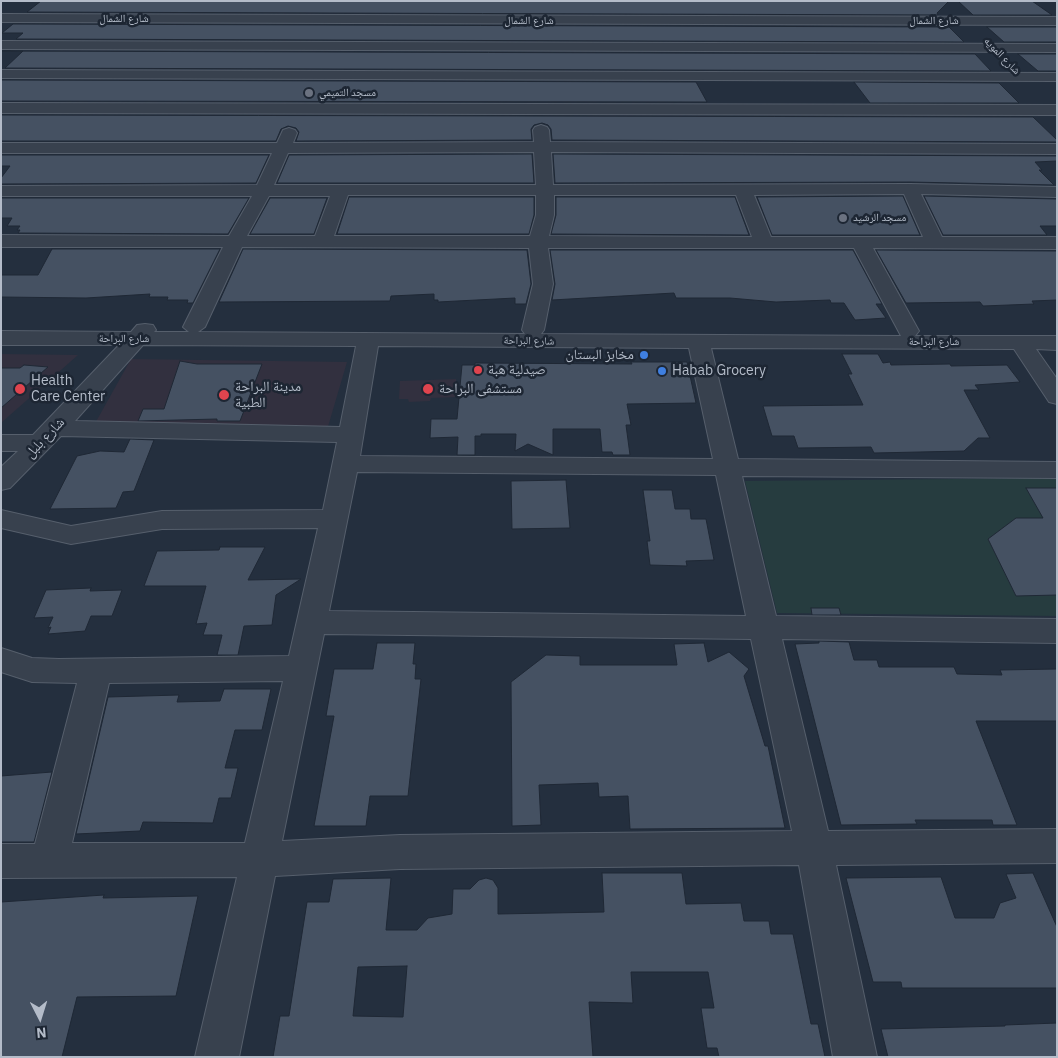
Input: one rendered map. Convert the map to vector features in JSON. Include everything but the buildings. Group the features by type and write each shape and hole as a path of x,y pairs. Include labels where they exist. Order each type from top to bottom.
{"street":[{"path":"69,18 80,7"},
{"name":"شارع المويه","path":"956,7 994,49 1057,109"},
{"path":"267,19 275,8"},
{"path":"676,9 681,21"},
{"name":"شارع الشمال","path":"1,18 432,20 474,14 545,21 1057,21"},
{"path":"35,121 129,19"},
{"path":"230,46 249,19"},
{"path":"427,48 432,20"},
{"path":"533,330 543,284 538,241 544,215 545,189 541,147 541,109 545,21"},
{"path":"649,21 656,47"},
{"path":"836,21 854,48"},
{"path":"1,45 427,48 1057,48"},
{"path":"317,75 332,47"},
{"path":"759,48 772,76"},
{"path":"1,74 1057,77"},
{"path":"225,109 240,76"},
{"path":"375,109 385,76"},
{"path":"711,77 724,109"},
{"path":"831,77 853,109"},
{"path":"1,108 1057,109"},
{"path":"194,327 235,240 263,190 301,109"},
{"path":"788,109 829,190"},
{"path":"4,150 22,134"},
{"path":"4,150 541,147 1057,149"},
{"path":"1,191 545,189 1057,192"},
{"path":"323,240 341,190"},
{"path":"743,190 764,242"},
{"path":"910,190 935,242"},
{"path":"1,240 1057,243"},
{"path":"860,242 908,331"},
{"name":"شارع البراحة","path":"1,327 368,339 1057,343"},
{"name":"شارع البراحة","path":"1,338 142,333 194,327 1057,332"},
{"name":"شارع بلبل","path":"1,482 48,436 142,333"},
{"path":"217,1057 334,519 368,339"},
{"path":"699,342 814,848 855,1057"},
{"path":"1020,342 1057,397"},
{"path":"1,443 48,436 729,468 1057,470"},
{"path":"1,519 70,535 170,519 334,519"},
{"path":"311,622 1057,631"},
{"path":"1,660 32,670 96,672 301,668"},
{"path":"49,860 96,672"},
{"path":"1,861 260,860 400,852 1057,846"}],"shaded area":[{"name":"Health Care Center","path":"1,354 78,355 1,423"},
{"name":"مدينة البراحة الطبية","path":"131,359 347,362 327,430 93,427"},
{"name":"مستشفى البراحة","path":"456,379 456,397 431,398 430,401 409,402 408,399 399,399 400,381"}],"green space":[{"path":"1057,478 1057,616 777,613 745,481"}],"place":[{"name":"مسجد التميمي","path":"309,93"},
{"name":"مسجد الرشيد","path":"843,218"},
{"name":"مخابز البستان","path":"644,355"},
{"name":"صيدلية هبة","path":"478,370"},
{"name":"Habab Grocery","path":"662,371"},
{"name":"Health Care Center","path":"20,389"},
{"name":"مستشفى البراحة","path":"428,389"},
{"name":"مدينة البراحة الطبية","path":"224,395"}]}
